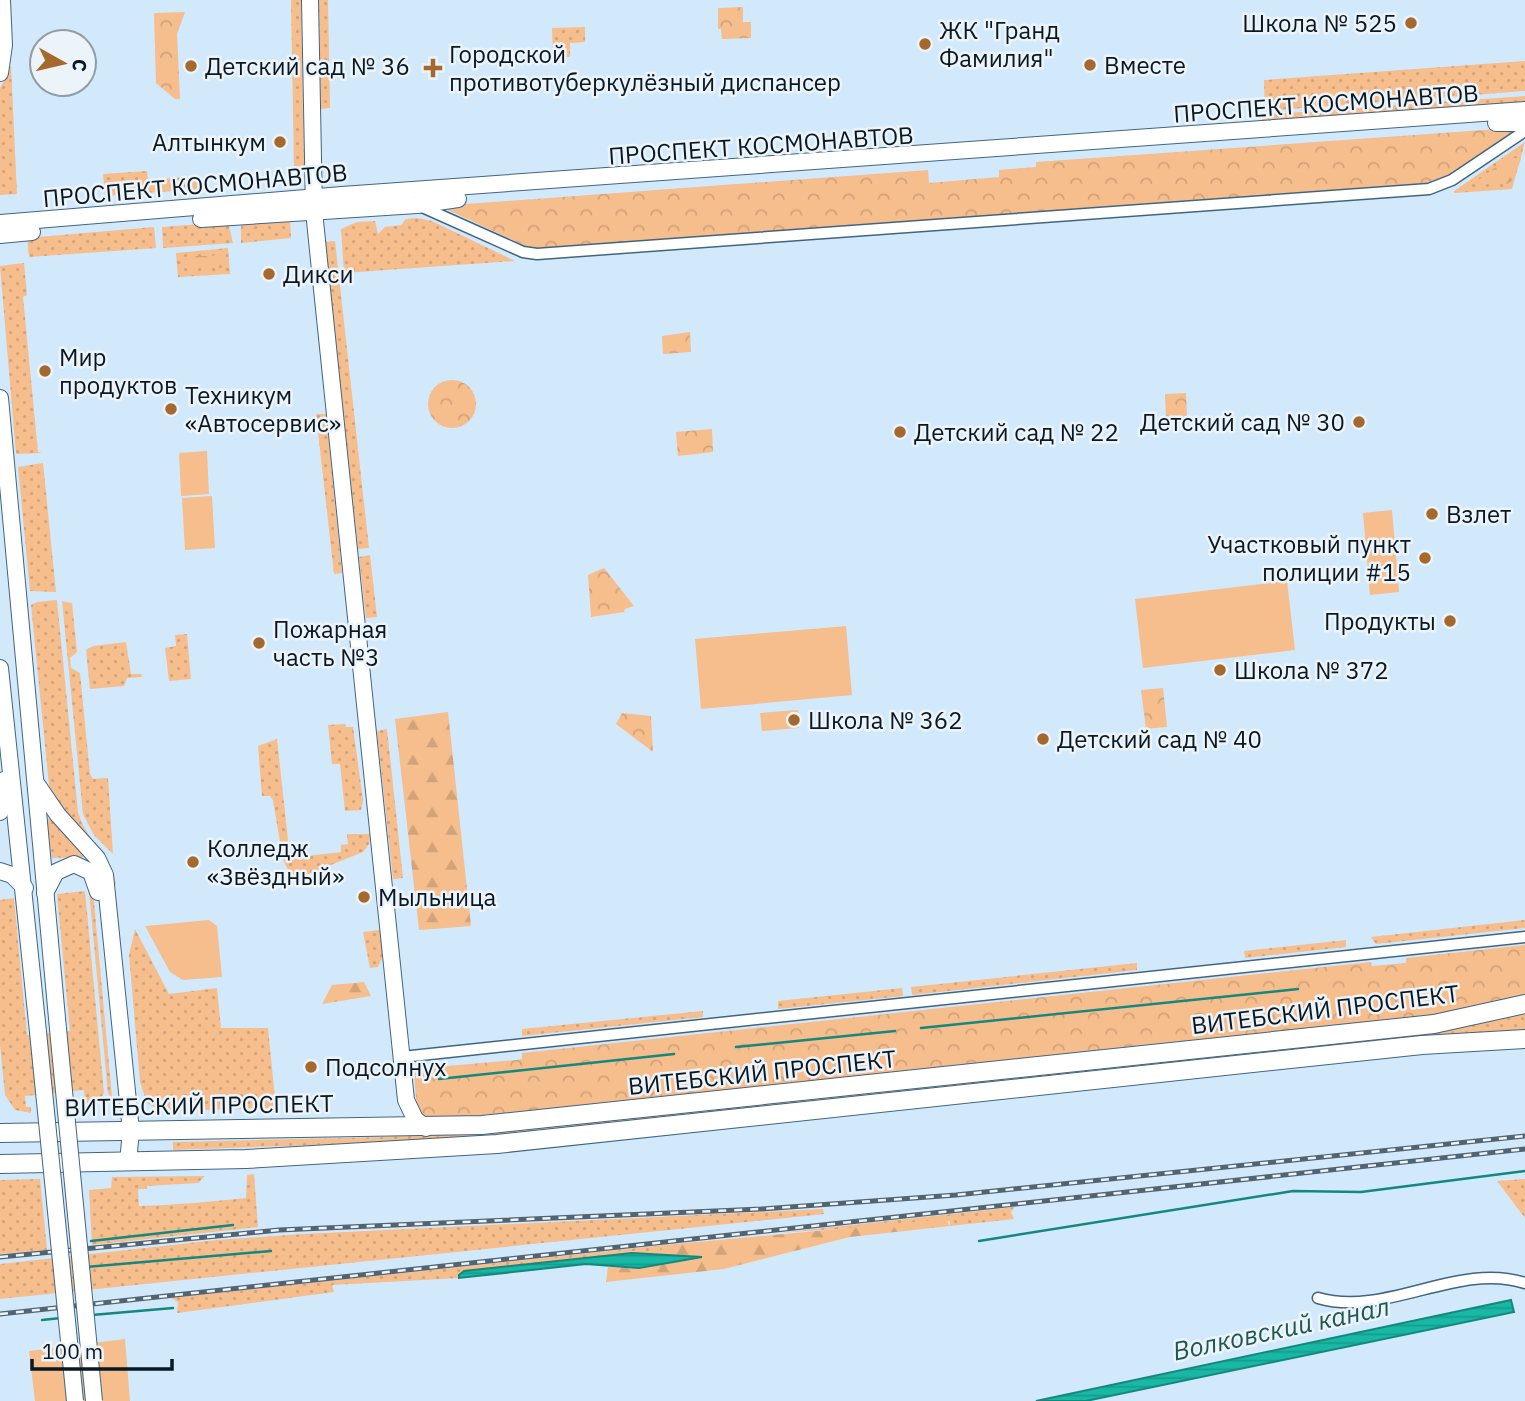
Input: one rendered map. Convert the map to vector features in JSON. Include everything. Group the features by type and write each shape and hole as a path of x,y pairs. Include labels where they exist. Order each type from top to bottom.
{"main road":[{"name":"ВИТЕБСКИЙ ПРОСПЕКТ","path":"0,1133 381,1126 426,1128 604,1114 1421,1026 1525,1004"},
{"name":"ВИТЕБСКИЙ ПРОСПЕКТ","path":"0,1164 300,1157 497,1144 1422,1045 1525,1039"}],"street":[{"path":"0,73 4,45 2,0"},
{"path":"310,0 314,205 407,1100 415,1119 426,1128"},
{"name":"ПРОСПЕКТ КОСМОНАВТОВ","path":"0,235 314,205 1525,110"},
{"name":"ПРОСПЕКТ КОСМОНАВТОВ","path":"0,223 314,205 417,205 474,198 1525,123"},
{"path":"417,205 523,252 537,254 1429,189 1452,180 1525,131"},
{"path":"0,398 94,1401"},
{"path":"0,668 25,888 75,1401"},
{"path":"0,812 4,800 3,764 7,743"},
{"path":"35,781 58,815 97,858 105,875 128,1162"},
{"path":"45,893 56,872 69,865 87,868 97,882 126,1131"},
{"path":"0,871 12,875 25,888"},
{"name":"ВИТЕБСКИЙ ПРОСПЕКТ","path":"402,1057 1525,937"},
{"path":"381,1126 400,1113 407,1100"},
{"path":"1318,1298 1332,1302 1360,1302 1480,1279 1514,1279 1525,1283"}],"green space":[{"path":"291,0 301,0 304,167 294,168"},
{"path":"319,0 328,0 330,108 321,109"},
{"path":"743,7 743,22 751,22 751,38 722,39 721,29 718,29 718,8"},
{"path":"185,12 177,34 180,99 175,99 156,83 154,13"},
{"path":"585,27 585,42 570,43 570,57 553,57 552,28"},
{"path":"1525,61 1525,91 1265,111 1264,80"},
{"path":"11,66 17,194 0,195 0,88"},
{"path":"1525,96 1525,102 1263,125 1261,115"},
{"path":"1512,128 1514,131 1440,182 532,249 446,209 452,205 928,170 929,183 999,177 999,170 1036,167 1036,162"},
{"path":"1525,142 1512,189 1454,193 1454,191"},
{"path":"1509,157 1521,159 1513,180 1507,184 1477,181"},
{"path":"147,171 148,180 200,176 200,189 105,196 103,174"},
{"path":"290,218 291,238 241,243 241,221"},
{"path":"406,219 432,221 515,261 344,273 341,229 357,222 375,221 378,234 385,227 401,225"},
{"path":"228,222 233,243 163,248 162,227"},
{"path":"154,227 156,248 29,257 27,238"},
{"path":"335,241 369,548 358,549 325,242"},
{"path":"228,248 230,274 178,277 176,253"},
{"path":"224,252 228,262 221,268 191,267 184,264 189,256 212,256"},
{"path":"24,263 27,295 23,297 38,452 42,453 16,454 0,266"},
{"path":"690,332 691,352 663,354 662,336"},
{"path":"452,380 469,387 476,404 469,421 452,428 435,421 428,404 435,387"},
{"path":"1186,393 1187,418 1166,420 1165,394"},
{"path":"316,414 326,414 342,573 334,574"},
{"path":"712,429 713,452 678,456 676,432"},
{"path":"207,451 209,494 181,496 179,453"},
{"path":"43,463 56,592 30,591 18,467"},
{"path":"212,496 215,548 185,550 182,498"},
{"path":"1392,510 1399,592 1370,595 1363,513"},
{"path":"370,555 377,617 366,618 359,557"},
{"path":"604,568 634,606 624,612 591,617 588,575"},
{"path":"1287,581 1295,650 1143,668 1135,599"},
{"path":"57,600 78,812 86,831 109,864 116,884 112,885 58,806 49,785 31,605"},
{"path":"62,601 72,603 77,652 70,658 71,668 80,673 90,774 93,779 108,778 113,854 94,835 83,814"},
{"path":"846,626 852,695 701,709 695,639"},
{"path":"187,634 191,679 169,681 165,648 176,646 175,635"},
{"path":"126,642 131,674 141,674 142,677 127,678 124,686 90,689 86,650 93,646"},
{"path":"1163,688 1167,727 1146,729 1141,690"},
{"path":"798,710 799,728 762,731 760,713"},
{"path":"448,712 471,926 419,930 395,719"},
{"path":"622,713 651,716 653,752 616,724"},
{"path":"345,724 346,727 353,727 363,800 361,810 345,811 340,764 332,764 328,725"},
{"path":"387,729 403,878 393,879 377,731"},
{"path":"277,739 290,858 341,852 341,845 348,844 347,834 370,834 369,844 363,852 306,875 298,888 283,860 273,800 270,796 262,796 258,746"},
{"path":"50,817 84,854 83,857 52,858 47,821"},
{"path":"85,891 104,1093 93,1109 81,1113 81,1102 85,1101 84,1090 25,1096 26,1107 31,1107 31,1113 15,1110 5,1095 0,1045 0,900 14,898 27,1035 70,1031 57,894"},
{"path":"89,891 93,891 112,1097 108,1094"},
{"path":"209,920 217,926 222,977 183,980 170,972 145,926"},
{"path":"1525,920 1525,928 1376,944 1371,937"},
{"path":"135,929 169,994 217,988 221,1028 268,1028 276,1108 172,1111 169,1108 161,1111 147,1103 140,1082 129,955"},
{"path":"380,930 383,956 378,967 370,968 363,932"},
{"path":"1346,940 1346,947 1245,958 1244,951"},
{"path":"1525,945 1525,995 1440,1014 1099,1056 491,1116 429,1120 417,1112 414,1072 424,1064 425,1068 516,1060 522,1059 522,1053 1371,962 1372,966 1406,963 1406,958"},
{"path":"1137,963 1137,970 912,995 911,987"},
{"path":"364,982 371,996 322,1004 332,985"},
{"path":"902,988 903,996 778,1009 778,1001"},
{"path":"703,1011 703,1017 522,1036 522,1029"},
{"path":"1525,1011 1525,1031 565,1130 426,1141 173,1150 173,1142 387,1137 564,1125 1446,1030"},
{"path":"254,1174 258,1227 92,1245 89,1190 111,1188 112,1177 205,1176 198,1183 138,1189 139,1206 246,1198 247,1175"},
{"path":"40,1179 47,1250 0,1254 0,1180"},
{"path":"1525,1179 1525,1218 1497,1181"},
{"path":"1015,1207 1011,1212 1014,1219 950,1226 950,1221 779,1233"},
{"path":"823,1209 824,1214 0,1299 0,1264 217,1240"},
{"path":"946,1219 950,1226 850,1237 724,1269 606,1282 608,1267 639,1268 702,1257 659,1255 664,1245"},
{"path":"664,1245 659,1255 632,1253 464,1271 459,1278 332,1285 334,1292 177,1313 178,1302 171,1298"},
{"path":"125,1339 130,1401 35,1401 29,1351"}],"shaded area":[{"path":"632,1253 702,1257 639,1268 586,1264 459,1278 464,1271"},
{"path":"1511,1300 1514,1312 1086,1401 1036,1401"}],"waterway":[{"path":"921,1028 1298,989"},
{"path":"736,1047 895,1031"},
{"path":"439,1079 674,1054"},
{"path":"979,1241 1293,1191 1361,1192 1525,1171"},
{"path":"91,1241 233,1225"},
{"path":"86,1267 271,1251"},
{"path":"92,1315 173,1308"},
{"path":"42,1320 61,1318"}],"railway":[{"path":"0,1257 279,1230 761,1209 956,1195 1525,1136"},
{"path":"0,1314 1525,1149"}],"place":[{"name":"Школа № 525","path":"1411,23"},
{"name":"ЖК \"Гранд Фамилия\"","path":"925,44"},
{"name":"Вместе","path":"1090,65"},
{"name":"Детский сад № 36","path":"191,66"},
{"name":"Городской противотуберкулёзный диспансер","path":"433,68"},
{"name":"Алтынкум","path":"280,142"},
{"name":"Дикси","path":"269,274"},
{"name":"Мир продуктов","path":"45,371"},
{"name":"Техникум «Автосервис»","path":"171,409"},
{"name":"Детский сад № 30","path":"1359,422"},
{"name":"Детский сад № 22","path":"900,432"},
{"name":"Взлет","path":"1432,514"},
{"name":"Участковый пункт полиции #15","path":"1425,558"},
{"name":"Продукты","path":"1450,621"},
{"name":"Пожарная часть №3","path":"259,643"},
{"name":"Школа № 372","path":"1220,670"},
{"name":"Школа № 362","path":"794,720"},
{"name":"Детский сад № 40","path":"1043,739"},
{"name":"Колледж «Звёздный»","path":"193,862"},
{"name":"Мыльница","path":"364,897"},
{"name":"Подсолнух","path":"311,1067"}],"water label":[{"name":"Волковский канал","path":"1281,1328"}]}
